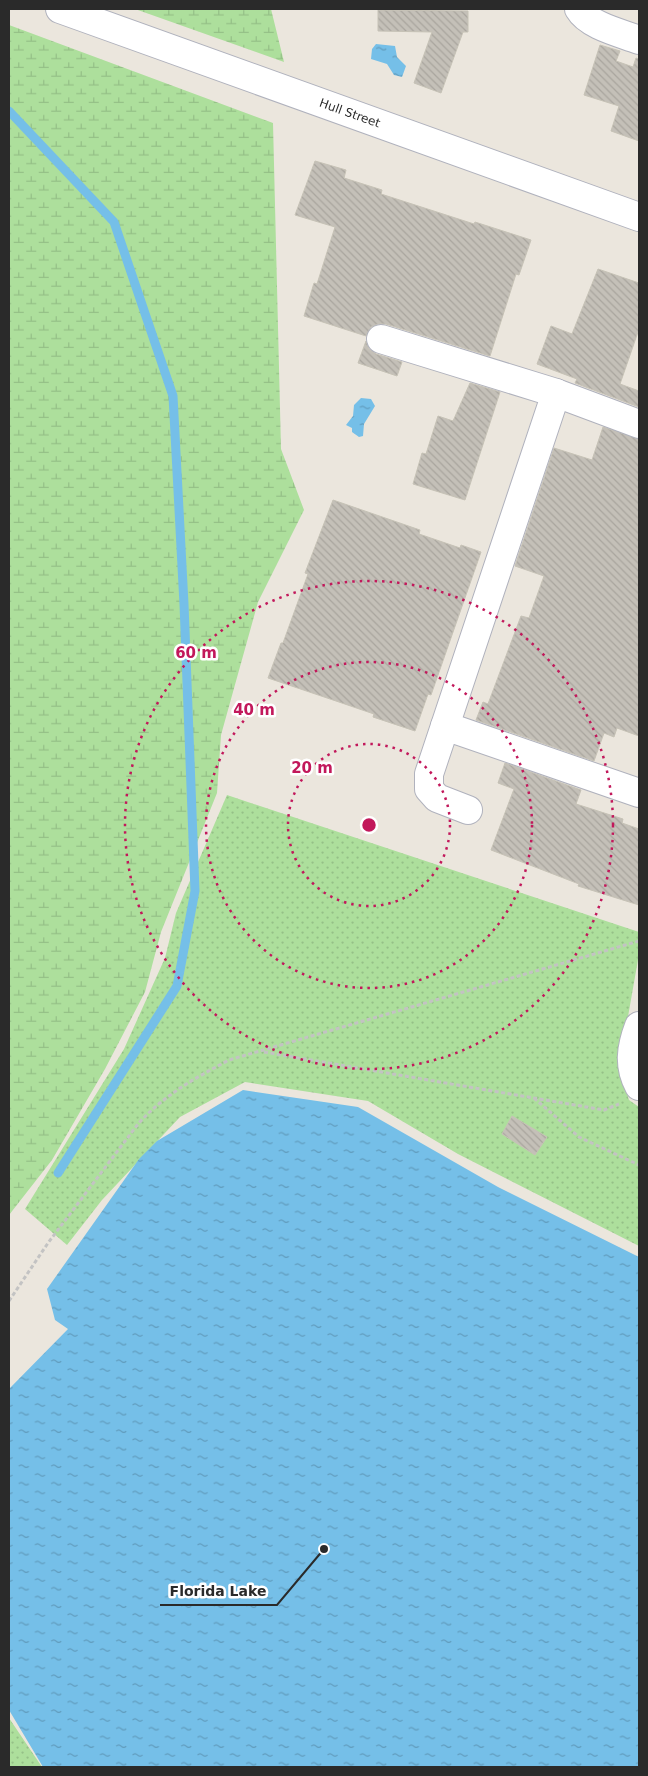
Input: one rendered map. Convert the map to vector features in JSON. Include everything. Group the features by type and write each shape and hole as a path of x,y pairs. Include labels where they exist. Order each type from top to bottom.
{"street":[{"name":"Hull Street","path":"60,9 639,217"},
{"path":"578,9 582,15 597,23 639,40"},
{"path":"381,338 556,394 639,424"},
{"path":"468,810 437,798 429,789 429,774 556,394"},
{"path":"445,726 639,793"},
{"path":"630,1095 634,1077 631,1059 639,1026"}],"path":[{"path":"9,1300 48,1243 138,1124 155,1106 201,1074 229,1060 639,941"},
{"path":"260,1052 604,1110 630,1095"},
{"path":"533,1098 579,1137 639,1165"}],"green space":[{"path":"135,9 271,9 284,62"},
{"path":"9,25 273,123 281,449 304,510 258,602 221,735 217,793 161,932 145,992 105,1069 52,1160 9,1215"},
{"path":"227,795 639,932 639,954 619,1068 629,1100 639,1107 639,1246 458,1154 368,1101 245,1082 180,1117 102,1200 67,1245 25,1209 124,1049 165,958 176,913"},
{"path":"9,1718 42,1767 9,1767"}],"water":[{"path":"376,44 395,46 397,57 406,66 402,77 394,75 387,64 371,59 372,49"},
{"path":"361,398 371,399 375,406 364,424 363,436 359,437 352,432 352,428 346,425 353,416 354,405"},
{"path":"243,1090 358,1107 498,1187 639,1257 639,1767 43,1767 9,1710 9,1389 68,1329 55,1320 47,1289 139,1159 157,1141"}],"building":[{"path":"378,10 468,11 468,32 463,32 441,93 414,83 432,32 378,31"},
{"path":"600,45 620,51 616,61 633,67 636,58 639,59 639,141 611,131 619,106 584,95"},
{"path":"315,161 346,170 344,178 382,190 381,194 531,240 519,275 516,274 490,356 386,324 378,324 371,327 366,336 304,316 314,283 317,284 335,227 295,215"},
{"path":"598,269 639,283 639,329 620,384 639,391 639,407 575,383 577,379 537,364 551,326 572,334"},
{"path":"366,341 369,349 376,354 402,362 397,376 358,363"},
{"path":"470,383 500,392 465,500 413,484 422,453 426,454 438,416 453,421"},
{"path":"603,427 639,439 639,736 617,728 614,737 604,733 594,761 476,720 483,702 488,704 521,616 529,618 544,576 515,566 554,448 592,460"},
{"path":"333,500 420,530 419,534 460,548 461,545 481,552 431,695 428,694 415,731 373,717 374,714 268,678 281,643 283,643 308,574 305,573"},
{"path":"505,763 581,790 576,804 623,819 622,823 639,829 639,905 578,886 579,884 491,850 514,789 498,783"},
{"path":"512,1116 547,1137 535,1155 502,1134"}],"waterway":[{"path":"9,111 114,222 173,396 184,604 195,891 177,986 58,1173"}],"place":[{"name":"Florida Lake","path":"324,1549"}]}
